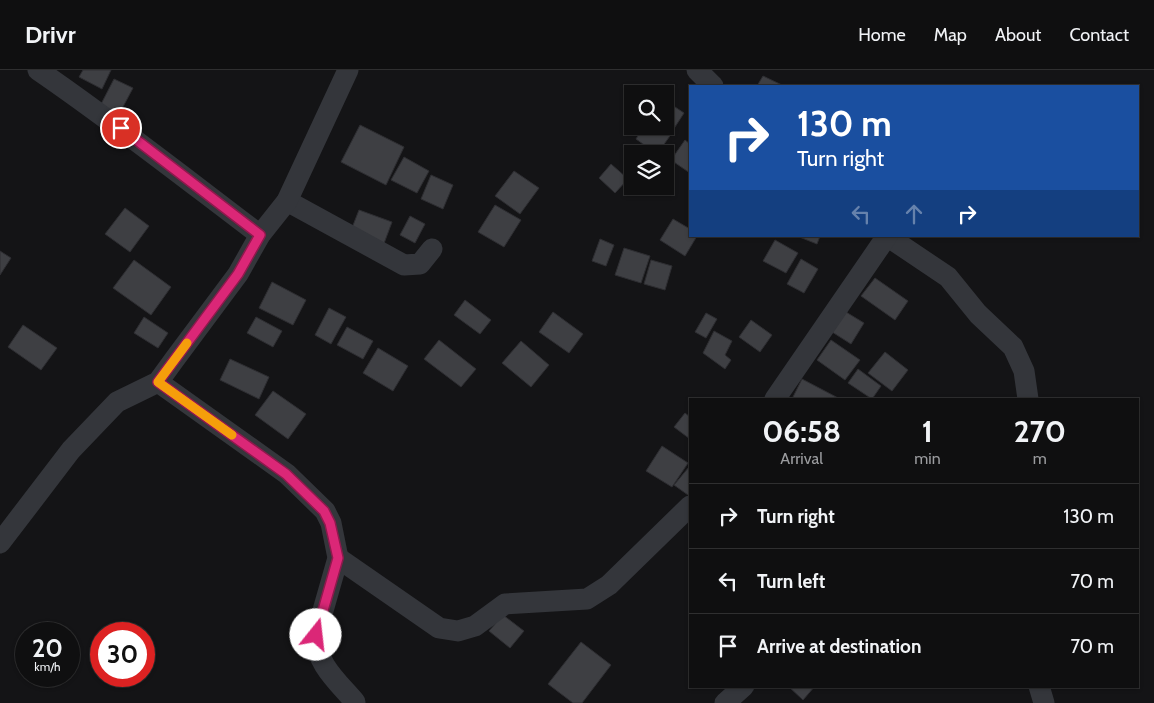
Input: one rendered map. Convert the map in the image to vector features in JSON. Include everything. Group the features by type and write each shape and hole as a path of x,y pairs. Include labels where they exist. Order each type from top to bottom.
{"street":[{"path":"38,70 121,128 260,235"},
{"path":"0,543 71,450 116,402 158,382 238,274 260,235 286,201 348,70"},
{"path":"697,70 712,85"},
{"path":"286,201 404,265 420,264 432,249"},
{"path":"776,398 886,237"},
{"path":"888,237 948,277 978,314 1013,347 1024,371 1028,398"},
{"path":"158,382 286,474 324,511 330,523 338,558 316,635 315,648 320,661 355,702"},
{"path":"338,558 439,628 458,631 475,626 506,604 588,599 609,585 689,507"},
{"path":"725,703 742,688"},
{"path":"1039,688 1044,703"}],"building":[{"path":"83,70 111,70 102,89 79,77"},
{"path":"763,76 782,85 758,85"},
{"path":"114,79 133,88 117,118 99,108"},
{"path":"674,106 684,113 674,128"},
{"path":"360,125 404,147 386,185 341,162"},
{"path":"638,135 671,135 663,145 644,145 636,139"},
{"path":"685,140 689,143 689,172 674,162 674,156"},
{"path":"404,157 429,171 417,193 391,180"},
{"path":"611,164 624,175 624,183 615,193 599,178"},
{"path":"514,171 539,188 520,214 495,196"},
{"path":"431,175 453,185 443,209 421,199"},
{"path":"495,205 521,220 504,247 478,232"},
{"path":"125,208 149,226 130,252 105,234"},
{"path":"359,210 392,222 383,246 350,233"},
{"path":"410,216 425,224 415,243 400,235"},
{"path":"673,219 689,228 689,237 696,237 685,256 660,240"},
{"path":"800,237 820,237 817,244"},
{"path":"600,239 614,245 606,266 592,261"},
{"path":"775,240 798,253 786,273 763,261"},
{"path":"624,248 650,256 641,283 615,275"},
{"path":"0,251 11,258 0,275"},
{"path":"801,259 818,269 804,293 787,284"},
{"path":"134,260 171,287 151,315 113,288"},
{"path":"651,260 672,266 665,290 644,284"},
{"path":"875,278 908,301 895,320 861,296"},
{"path":"272,282 306,300 293,325 259,308"},
{"path":"465,300 491,320 480,334 454,315"},
{"path":"329,308 346,317 331,344 315,335"},
{"path":"841,309 864,323 851,344 829,330"},
{"path":"553,312 583,334 569,353 539,332"},
{"path":"706,313 717,319 706,338 695,332"},
{"path":"144,317 168,333 158,348 134,333"},
{"path":"256,317 282,331 273,347 247,333"},
{"path":"751,320 772,335 760,352 739,337"},
{"path":"23,325 57,348 41,370 8,347"},
{"path":"347,327 373,341 363,359 337,345"},
{"path":"714,331 732,341 725,355 731,360 725,369 703,353"},
{"path":"439,340 476,369 461,387 424,359"},
{"path":"831,340 860,360 845,380 817,360"},
{"path":"521,341 549,365 531,387 502,363"},
{"path":"378,348 408,366 393,391 363,373"},
{"path":"885,352 908,370 892,391 868,373"},
{"path":"230,359 269,377 259,399 220,380"},
{"path":"858,369 881,386 873,398 870,398 848,383"},
{"path":"802,379 838,398 792,398"},
{"path":"273,391 306,414 288,439 255,415"},
{"path":"685,413 689,416 689,438 674,427"},
{"path":"662,446 688,463 672,487 646,471"},
{"path":"689,467 688,495 674,485"},
{"path":"503,615 524,631 510,648 489,631"},
{"path":"581,642 611,665 582,703 573,703 548,684"},
{"path":"790,688 813,688 803,700"}],"slow traffic":[{"path":"187,343 158,382 232,435"}],"route":[{"path":"121,128 260,235 238,274 158,382 286,474 324,511 330,523 338,558 316,635"}]}
